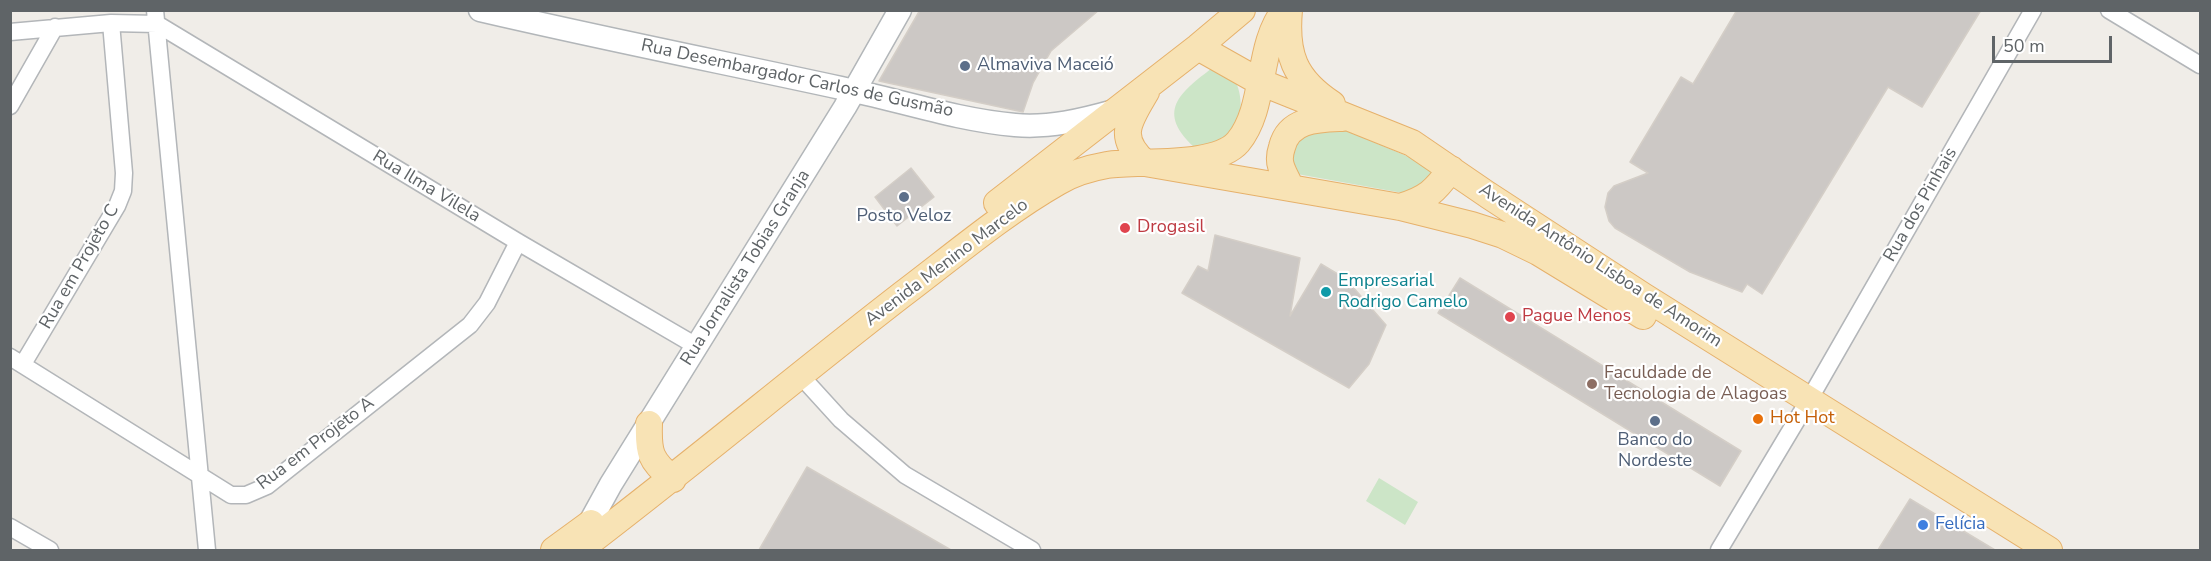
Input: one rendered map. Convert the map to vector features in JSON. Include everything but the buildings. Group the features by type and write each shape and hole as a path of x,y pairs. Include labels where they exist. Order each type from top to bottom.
{"main road":[{"name":"Avenida Menino Marcelo","path":"579,550 667,474 1115,110 1198,47 1242,10"},
{"name":"Avenida Menino Marcelo","path":"554,550 589,524 667,474 1022,204 1059,181 1078,172 1107,165 1204,158 1225,153 1238,142 1248,125 1274,30 1285,10"},
{"path":"1289,10 1287,37 1297,70 1311,87 1355,121"},
{"name":"Avenida Antônio Lisboa de Amorim","path":"1198,47 1260,82 1412,143 2019,550"},
{"path":"1145,163 1134,153 1127,135 1128,124 1150,84"},
{"path":"1291,188 1281,165 1280,154 1284,139 1294,128 1314,119 1355,121"},
{"name":"Avenida Antônio Lisboa de Amorim","path":"1145,163 1400,207 1503,235 1538,252 1805,406 2049,550"},
{"path":"1400,207 1420,201 1435,191 1451,169"},
{"path":"649,424 650,453 667,474"}],"street":[{"name":"Rua Desembargador Carlos de Gusmão","path":"480,10 504,13 855,90 958,115 1015,125 1045,125 1077,121 1115,110"},
{"name":"Rua Jornalista Tobias Granja","path":"589,524 611,484 698,347 855,90 900,10"},
{"name":"Rua dos Pinhais","path":"1719,550 1805,406 2033,10"},
{"path":"2109,10 2200,65"},
{"path":"10,32 156,17 207,550"},
{"name":"Rua Ilma Vilela","path":"156,17 518,242 698,347"},
{"name":"Rua em Projeto C","path":"17,361 117,206 123,191 124,172 111,23"},
{"path":"10,106 55,27"},
{"name":"Rua em Projeto A","path":"17,361 231,495 246,495 267,486 470,325 486,303 518,242"},
{"path":"800,375 841,420 905,475 1032,550"},
{"path":"10,527 50,550"}],"green space":[{"path":"1216,65 1237,85 1241,108 1238,124 1229,137 1223,141 1194,147 1182,134 1176,122 1175,111 1184,92"},
{"path":"1338,127 1435,168 1435,179 1414,195 1297,174 1284,158 1293,136"},
{"path":"1379,478 1418,502 1405,525 1366,501"}],"place":[{"name":"Almaviva Maceió","path":"965,66"},
{"name":"Posto Veloz","path":"904,197"},
{"name":"Drogasil","path":"1125,228"},
{"name":"Empresarial Rodrigo Camelo","path":"1326,292"},
{"name":"Pague Menos","path":"1510,317"},
{"name":"Faculdade de Tecnologia de Alagoas","path":"1592,384"},
{"name":"Hot Hot","path":"1758,419"},
{"name":"Banco do Nordeste","path":"1655,421"},
{"name":"Felícia","path":"1923,525"}]}
